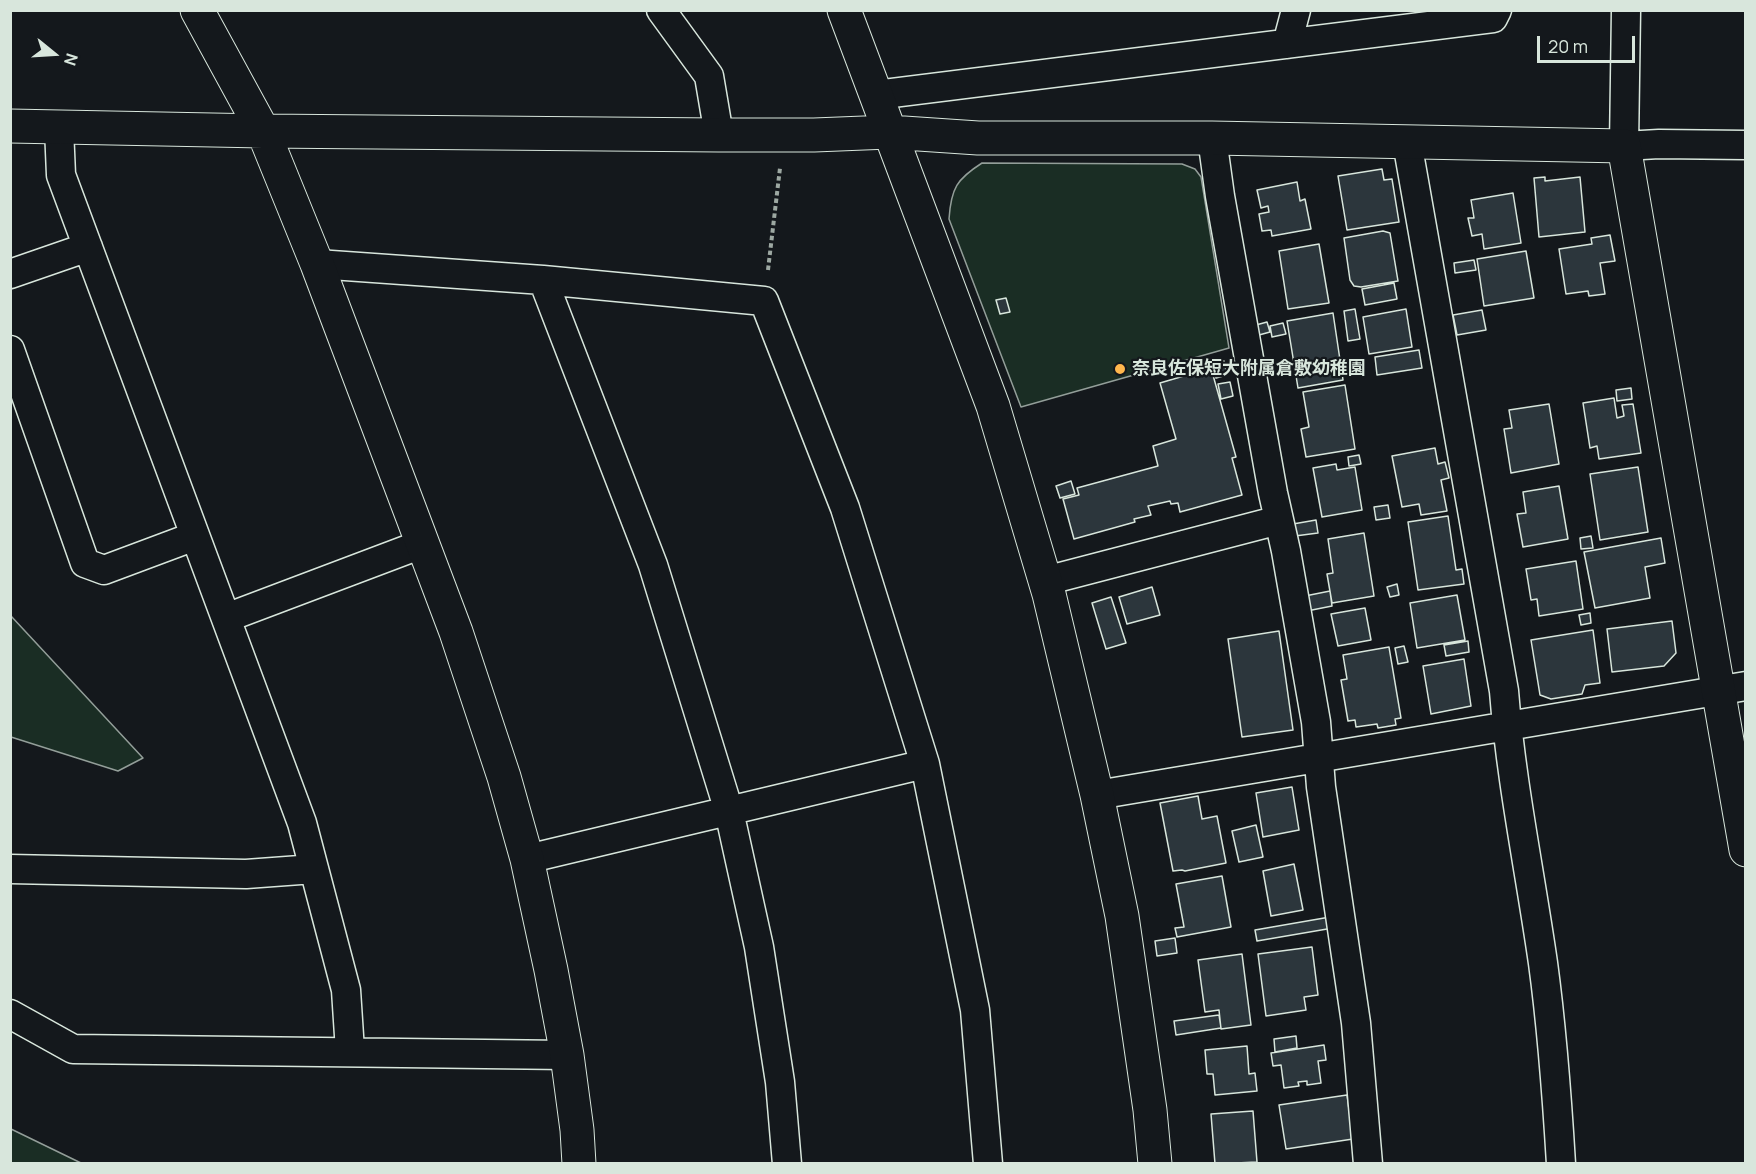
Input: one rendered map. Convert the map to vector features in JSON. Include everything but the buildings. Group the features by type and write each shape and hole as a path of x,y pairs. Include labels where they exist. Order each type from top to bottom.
{"street":[{"path":"197,10 264,131 317,264 456,632 500,766 527,859 567,1055 579,1164"},
{"path":"661,10 709,76 719,135"},
{"path":"844,10 993,406 1045,580 1097,795 1122,916 1150,1110 1155,1164"},
{"path":"1287,44 1296,10"},
{"path":"876,95 1493,18 1497,10"},
{"path":"1626,10 1624,146 1732,688 1744,831"},
{"path":"10,126 719,135 890,132 978,138 1212,138 1624,146 1746,145"},
{"path":"59,128 61,175 302,823 346,990 350,1052"},
{"path":"1212,138 1222,208 1316,722 1321,787 1356,1023 1368,1164"},
{"path":"1407,142 1504,691 1507,727 1543,965 1561,1164"},
{"path":"10,274 88,247"},
{"path":"317,264 543,280 764,301 845,507 925,764 975,1010 988,1164"},
{"path":"543,280 653,565 729,811 759,947 780,1082 787,1164"},
{"path":"10,350 85,562 104,570 195,536"},
{"path":"1045,580 1279,520"},
{"path":"226,618 422,544"},
{"path":"1097,795 1732,688"},
{"path":"527,859 925,764"},
{"path":"10,869 246,874 314,869"},
{"path":"10,1014 73,1049 567,1055"}],"path":[{"path":"764,301 781,160"}],"green space":[{"name":"奈良佐保短大附属倉敷幼稚園","path":"982,163 1182,164 1195,169 1201,177 1229,348 1021,407 949,219 951,199 957,185"},
{"path":"11,616 143,758 118,771 11,737"},
{"path":"11,1129 81,1163 11,1163"}],"place":[{"name":"奈良佐保短大附属倉敷幼稚園","path":"1120,369"}]}
